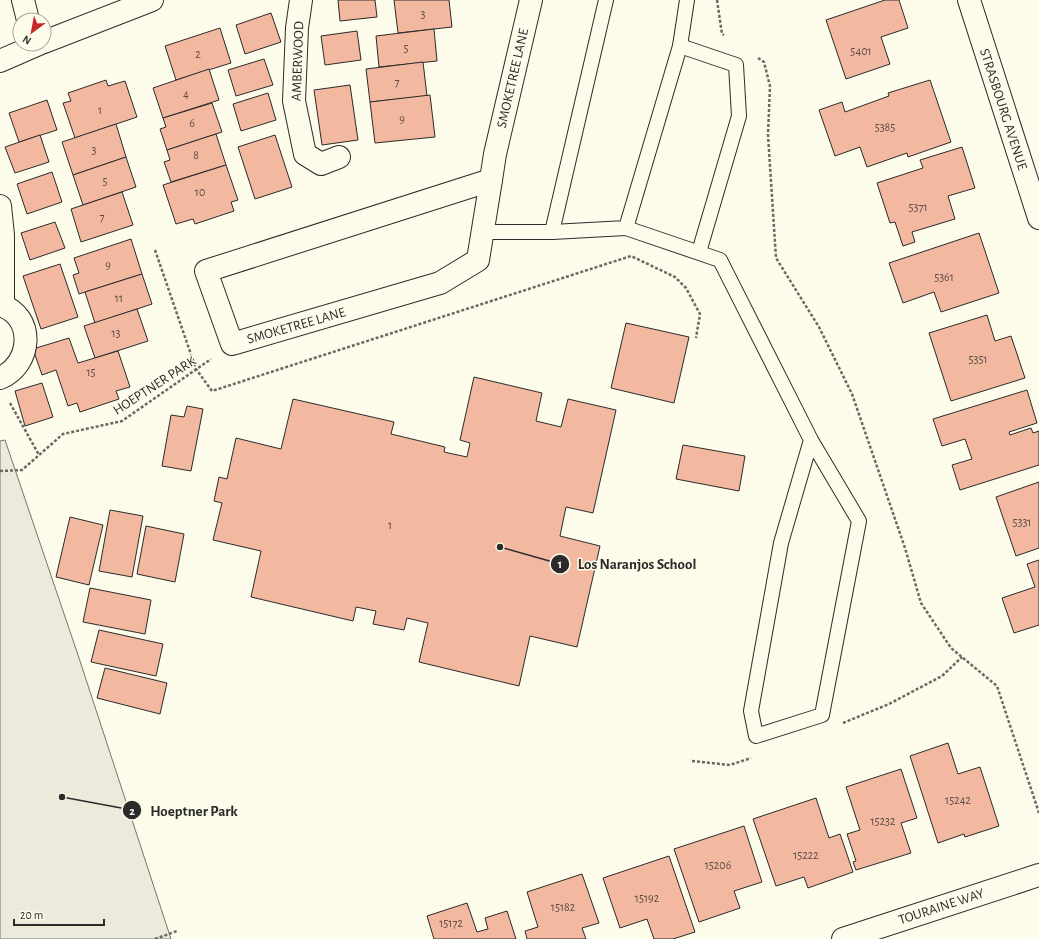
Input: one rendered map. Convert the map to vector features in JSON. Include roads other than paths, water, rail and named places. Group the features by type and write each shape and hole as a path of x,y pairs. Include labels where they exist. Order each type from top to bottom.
{"street":[{"path":"24,0 26,12"},
{"path":"52,39 152,0"},
{"name":"AMBERWOOD","path":"301,0 297,28 294,101 305,154 321,164 340,157"},
{"name":"SMOKETREE LANE","path":"490,180 206,271 232,344 440,283 478,260 495,154 531,0"},
{"name":"STRASBOURG AVENUE","path":"969,0 1037,207"},
{"path":"0,61 20,52"},
{"path":"0,206 3,235 2,306 13,312 21,322 25,333 26,345 23,357 18,367 9,375 0,378"},
{"name":"TOURAINE WAY","path":"843,939 1039,875"}],"lane":[{"path":"552,232 606,0"},
{"path":"626,228 680,46 687,0"},
{"path":"680,46 736,65 739,116 699,252"},
{"path":"483,232 552,232 626,228 720,260 811,440 859,521 822,715 756,736 751,711 782,543 811,440"}],"place":[{"name":"Los Naranjos School","path":"500,547"},
{"name":"Hoeptner Park","path":"62,797"}]}
